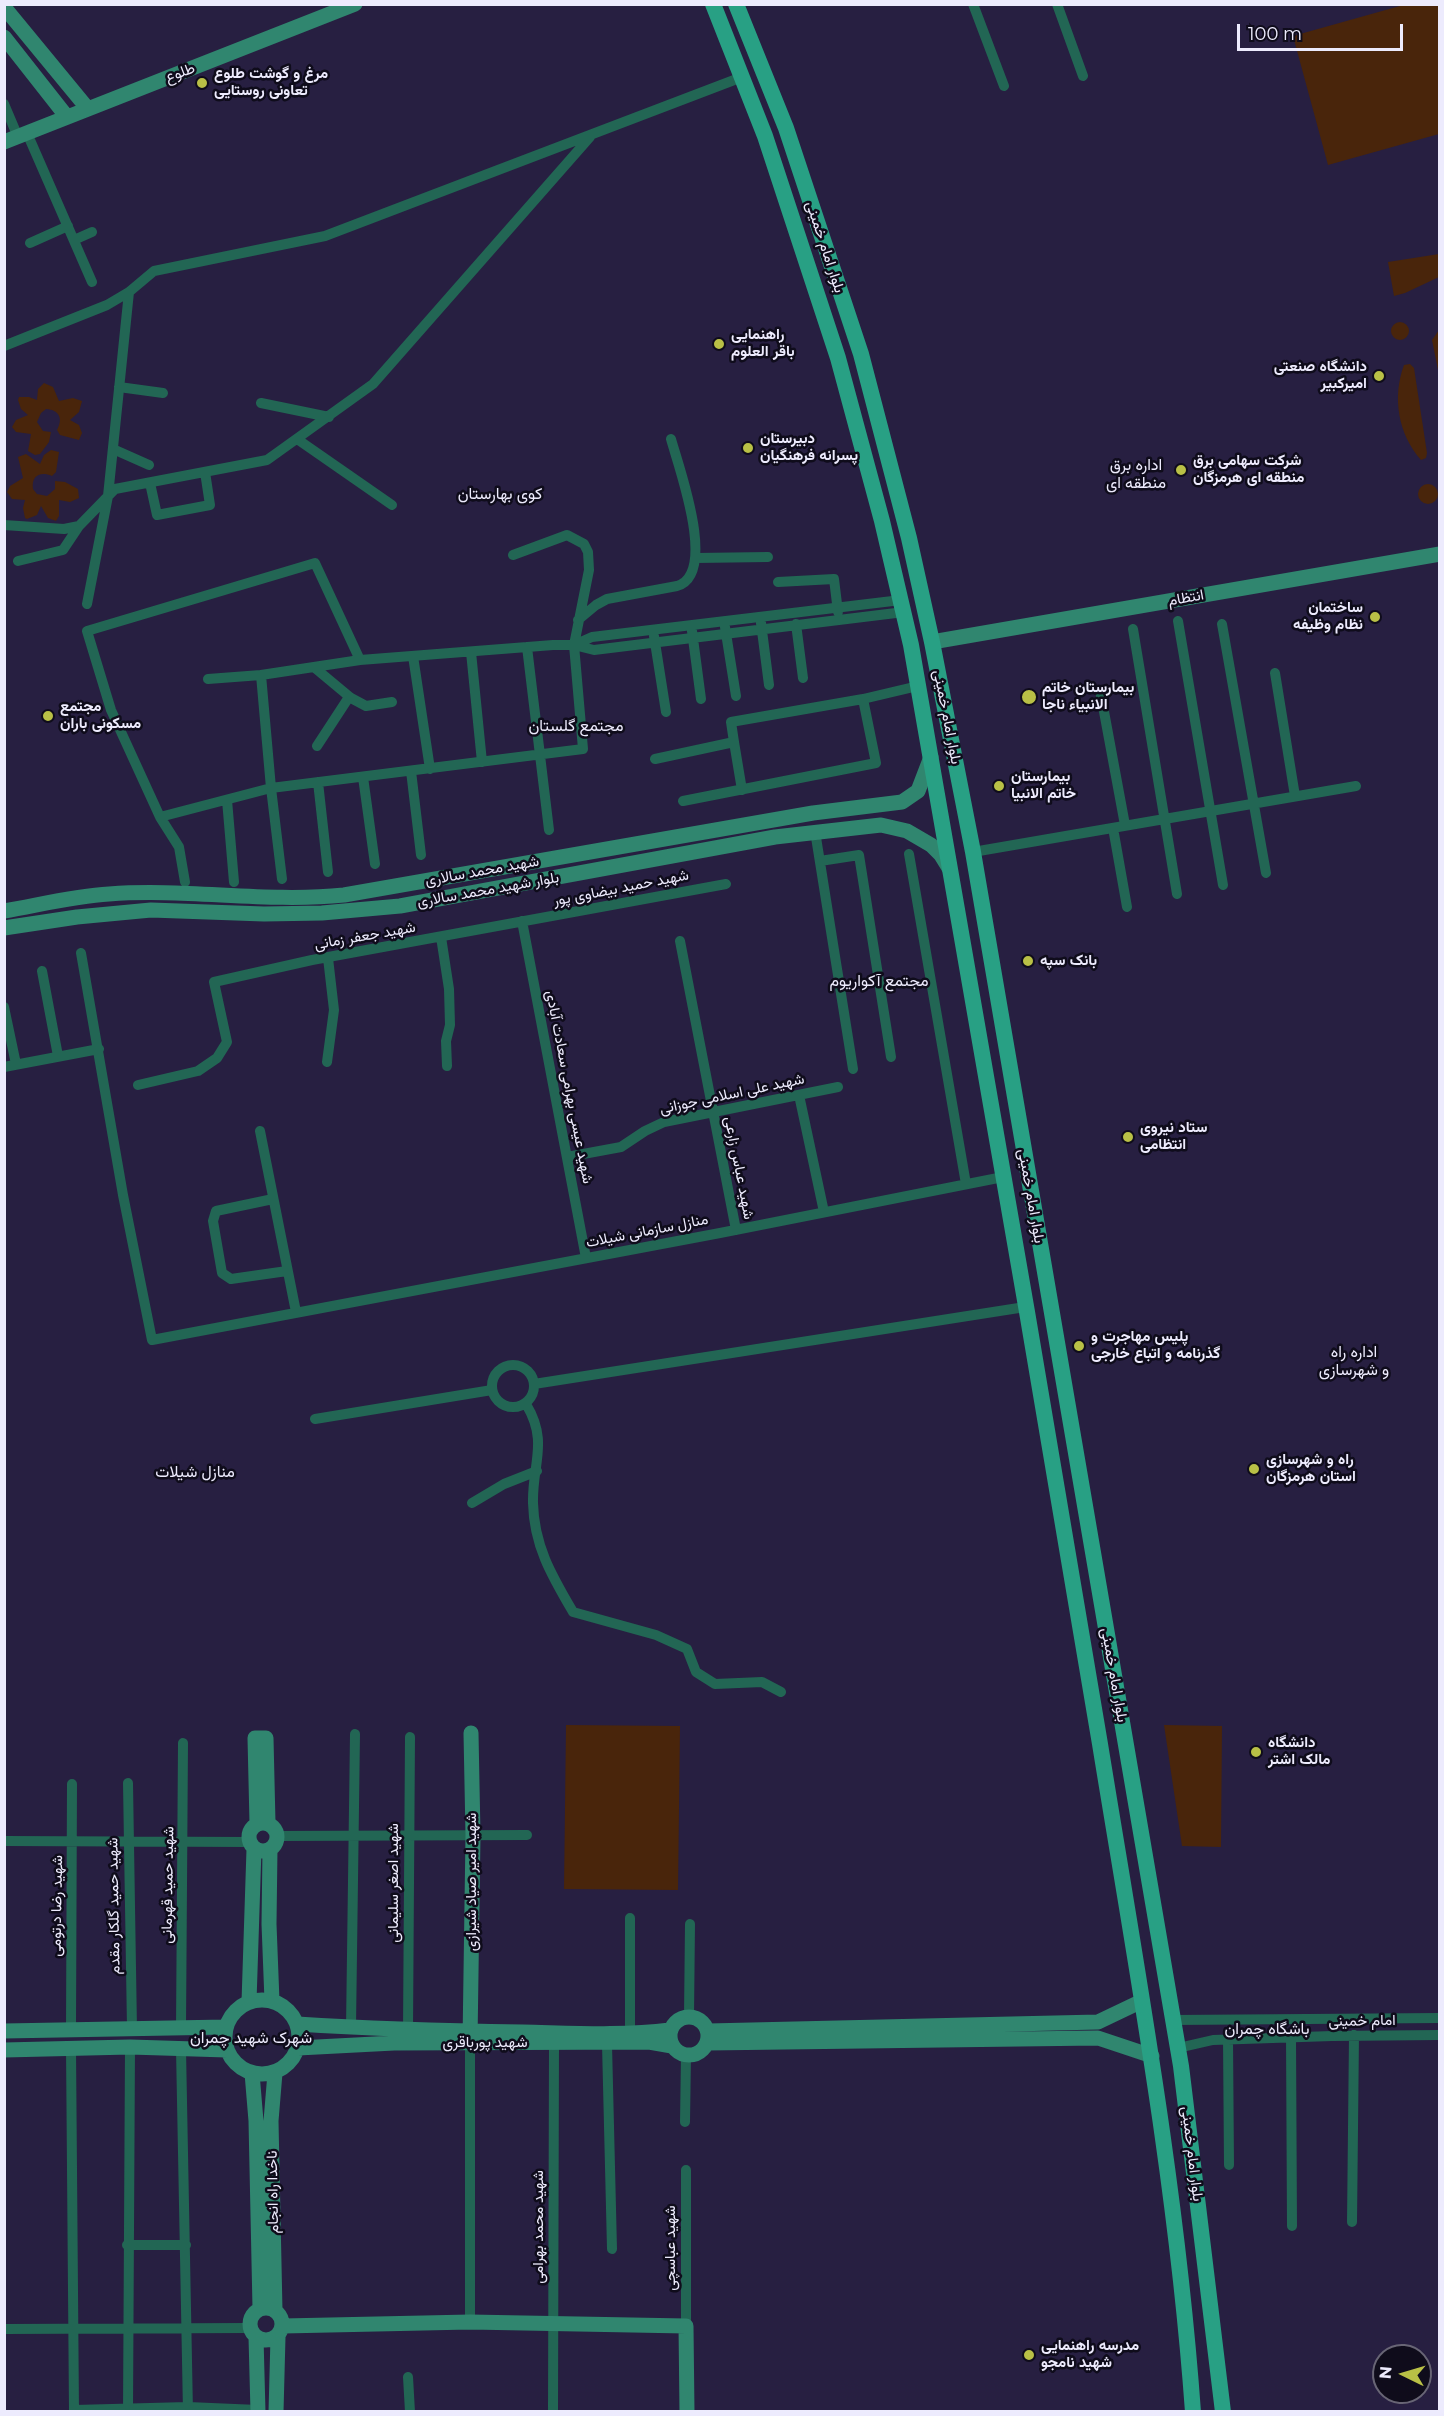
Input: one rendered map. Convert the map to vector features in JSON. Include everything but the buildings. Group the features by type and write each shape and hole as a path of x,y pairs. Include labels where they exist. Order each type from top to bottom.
{"main road":[{"name":"بلوار امام خمینی","path":"713,4 765,136 838,358 902,606 918,686 1152,2056 1188,2337 1193,2412"},
{"name":"بلوار امام خمینی","path":"736,4 786,128 861,354 909,538 932,642 973,852 1178,2048 1219,2365 1222,2412"},
{"path":"1077,1609 1102,1603"}],"street":[{"name":"طلوع","path":"16,137 355,4"},
{"path":"973,4 1004,86"},
{"path":"1057,4 1083,76"},
{"path":"4,7 10,24 88,109"},
{"path":"4,38 67,117"},
{"path":"4,346 107,305 129,292 154,272 325,236 742,77"},
{"path":"4,104 16,137 68,226 92,282"},
{"path":"18,561 63,550 79,526 115,489 267,460 329,417 373,384 593,134"},
{"path":"30,243 68,226"},
{"path":"74,240 92,232"},
{"path":"87,604 108,496 129,292"},
{"path":"119,387 163,393"},
{"path":"261,403 329,417"},
{"path":"578,620 607,599 684,584 693,574 696,558 694,531 689,502 671,439"},
{"path":"297,440 392,505"},
{"path":"113,449 149,465"},
{"path":"150,483 157,515 210,505 206,472"},
{"path":"4,525 64,529 79,526"},
{"path":"160,817 271,788 583,749 574,645 589,570 588,552 584,544 567,535 513,555"},
{"name":"انتظام","path":"932,642 1440,554"},
{"path":"696,558 768,557"},
{"path":"185,882 180,847 160,817 111,710 87,631 315,563 360,660"},
{"path":"778,582 834,579 839,620"},
{"path":"574,645 592,637 837,606 902,606"},
{"path":"208,679 261,675 360,660 527,647 574,645 594,650 839,620 902,606"},
{"path":"760,617 769,685"},
{"path":"724,621 736,696"},
{"path":"1178,621 1223,885"},
{"path":"796,624 803,678"},
{"path":"1222,624 1266,873"},
{"path":"691,625 701,699"},
{"path":"1133,629 1177,894"},
{"path":"654,630 666,712"},
{"path":"527,647 538,755 549,830"},
{"path":"471,652 482,762"},
{"path":"413,656 430,769"},
{"path":"315,668 349,697 366,706 392,702"},
{"path":"1275,673 1295,796"},
{"path":"261,675 282,879"},
{"path":"742,789 731,722 863,699 918,686"},
{"path":"1100,690 1125,825"},
{"path":"317,746 349,697"},
{"path":"683,801 876,763 863,699"},
{"path":"655,759 734,742"},
{"name":"شهید محمد سالاری","path":"4,911 109,894 176,893 287,898 344,895 813,813 902,802 918,791 931,757"},
{"path":"411,771 421,855"},
{"path":"363,777 375,864"},
{"path":"318,782 328,872"},
{"path":"973,852 1356,786"},
{"path":"227,800 234,882"},
{"path":"813,813 853,1069"},
{"name":"بلوار شهید محمد سالاری","path":"4,928 76,917 151,910 264,914 322,913 400,906 815,831 881,825 907,831 931,845 941,855 950,871"},
{"path":"1113,828 1127,907"},
{"path":"909,854 966,1184"},
{"path":"820,861 859,855 891,1057"},
{"name":"شهید حمید بیضاوی پور","path":"522,921 726,884"},
{"name":"شهید جعفر زمانی","path":"138,1085 198,1071 217,1058 227,1042 214,982 522,921"},
{"name":"شهید عیسی بهرامی سعادت آبادی","path":"522,921 586,1258"},
{"path":"441,938 449,989 450,1025 446,1041 447,1066"},
{"name":"شهید عباس زارعی","path":"680,941 736,1230"},
{"path":"4,1007 10,1065 99,1049 81,953"},
{"path":"327,1062 334,1010 328,958"},
{"path":"42,971 58,1056"},
{"name":"منازل سازمانی شیلات","path":"99,1049 123,1195 152,1340 736,1230 1003,1177"},
{"name":"شهید علی اسلامی جوزانی","path":"567,1157 615,1149 654,1126 838,1087"},
{"path":"799,1095 824,1212"},
{"path":"260,1131 296,1312"},
{"path":"273,1199 216,1211 213,1221 222,1273 231,1279 287,1271"},
{"path":"534,1384 1025,1307"},
{"path":"510,1365 517,1365 529,1372 534,1384 531,1398 519,1407 505,1406 494,1397 492,1390 494,1376 510,1365"},
{"path":"315,1419 492,1390"},
{"path":"526,1404 534,1418 539,1443 533,1503 539,1544 547,1567 573,1612 656,1635 687,1649 696,1672 715,1684 762,1682 781,1692"},
{"path":"472,1503 504,1484 537,1471"},
{"name":"شهید امیر صیاد شیرازی","path":"471,1733 473,1835 471,2037"},
{"path":"351,2027 355,1734"},
{"name":"شهید اصغر سلیمانی","path":"398,2034 409,1835 410,1737"},
{"name":"شهید حمید قهرمانی","path":"181,2028 183,1743"},
{"name":"شهید حمید گلکار مقدم","path":"128,1783 127,1841 132,2029"},
{"name":"شهید رضا درتومی","path":"70,2029 72,1784"},
{"path":"272,2001 269,1924 258,1847 251,1828 267,1827 354,1835 527,1835"},
{"path":"4,1841 183,1842 258,1847 276,1844 267,1827"},
{"path":"249,2002 258,1847"},
{"path":"630,1918 630,2033"},
{"path":"253,1923 269,1924"},
{"path":"689,2016 690,1924"},
{"path":"272,2001 283,2006 292,2014 300,2036 298,2048 285,2067 275,2073 263,2075 252,2073 241,2068 232,2060 227,2050 226,2027 231,2016 239,2007 249,2002 272,2001"},
{"path":"1038,2032 1098,2022 1142,2001"},
{"path":"689,2016 698,2018 704,2024 707,2037 702,2050 694,2055 678,2052 672,2046 669,2038 674,2023 689,2016"},
{"path":"1173,2020 1440,2018"},
{"path":"1406,2019 1406,2035"},
{"path":"1245,2020 1246,2039"},
{"path":"1335,2020 1336,2036"},
{"name":"شهید پورباقری","path":"297,2024 351,2027 398,2034 554,2043 649,2042 672,2046"},
{"path":"4,2031 226,2027"},
{"path":"70,2029 74,2411 188,2409 258,2411 276,2411 280,2315 268,2310 251,2316 258,2411"},
{"path":"128,2410 127,2328 132,2029"},
{"name":"شهید پورباقری","path":"471,2037 670,2030"},
{"path":"707,2037 1038,2032 1098,2038 1152,2056"},
{"name":"شهید پورباقری","path":"298,2048 398,2034"},
{"path":"1352,2222 1354,2035"},
{"name":"امام خمینی","path":"1178,2048 1213,2040 1354,2035 1440,2035"},
{"path":"470,2322 471,2037"},
{"path":"1291,2037 1292,2226"},
{"path":"1228,2040 1229,2165"},
{"name":"شهید محمد بهرامی","path":"553,2412 554,2043"},
{"path":"607,2044 612,2248"},
{"path":"4,2050 130,2047 227,2050"},
{"path":"182,2049 188,2409"},
{"path":"685,2122 686,2055"},
{"name":"ناخدا راه انجام","path":"252,2073 256,2121 257,2236 268,2310"},
{"name":"ناخدا راه انجام","path":"268,2310 274,2235 271,2121 275,2073"},
{"path":"256,2168 273,2167"},
{"name":"شهید عباسچی","path":"686,2170 686,2326"},
{"path":"257,2236 274,2235"},
{"path":"128,2245 186,2245"},
{"path":"4,2329 187,2328 253,2333 267,2341 280,2331 470,2322 686,2326 687,2412"},
{"path":"408,2378 410,2412"}],"shaded area":[{"path":"1407,4 1439,5 1439,134 1328,165 1293,36"},
{"path":"1439,254 1439,277 1394,296 1388,262"},
{"path":"1396,322 1404,322 1409,327 1407,338 1396,340 1391,335 1391,327"},
{"path":"1439,330 1439,375 1432,340"},
{"path":"1410,364 1414,368 1427,453 1426,458 1421,460 1407,439 1399,415 1400,377 1404,365"},
{"path":"44,383 53,387 59,401 73,398 82,401 79,412 70,420 79,425 82,433 79,440 60,435 57,430 60,422 59,416 54,411 46,409 41,413 37,422 43,431 51,432 49,442 40,454 35,455 28,451 31,434 16,432 12,427 16,420 28,415 21,409 19,397 37,400 38,389"},
{"path":"51,450 59,452 56,472 52,476 40,474 37,476 33,481 33,489 37,494 47,496 55,489 55,481 65,482 78,489 79,498 70,502 59,500 59,516 56,521 48,518 41,506 37,515 27,519 23,508 25,500 12,499 7,492 10,486 23,478 18,457 26,454 40,464 44,455"},
{"path":"1428,484 1435,487 1438,494 1435,501 1428,504 1421,501 1418,494 1421,487"},
{"path":"566,1725 680,1726 678,1890 564,1889"},
{"path":"1164,1725 1222,1726 1221,1847 1182,1846"}],"place":[{"name":"مرغ و گوشت طلوع تعاونی روستایی","path":"202,83"},
{"name":"راهنمایی باقر العلوم","path":"719,344"},
{"name":"دانشگاه صنعتی امیرکبیر","path":"1379,376"},
{"name":"دبیرستان پسرانه فرهنگیان","path":"748,448"},
{"name":"شرکت سهامی برق منطقه ای هرمزگان","path":"1181,470"},
{"name":"ساختمان نظام وظیفه","path":"1375,617"},
{"name":"بیمارستان خاتم الانبیاء ناجا","path":"1029,697"},
{"name":"مجتمع مسکونی باران","path":"48,716"},
{"name":"بیمارستان خاتم الانبیا","path":"999,786"},
{"name":"بانک سپه","path":"1028,961"},
{"name":"ستاد نیروی انتظامی","path":"1128,1137"},
{"name":"پلیس مهاجرت و گذرنامه و اتباع خارجى","path":"1079,1346"},
{"name":"راه و شهرسازی استان هرمزگان","path":"1254,1469"},
{"name":"دانشگاه مالک اشتر","path":"1256,1752"},
{"name":"مدرسه راهنمایی شهید نامجو","path":"1029,2355"}],"district":[{"name":"اداره برق منطقه ای","path":"1136,474"},
{"name":"کوی بهارستان","path":"500,494"},
{"name":"مجتمع گلستان","path":"576,726"},
{"name":"مجتمع آکواریوم","path":"879,981"},
{"name":"اداره راه و شهرسازی","path":"1354,1361"},
{"name":"منازل شیلات","path":"195,1472"},
{"name":"باشگاه چمران","path":"1267,2029"},
{"name":"شهرک شهید چمران","path":"251,2038"}]}
